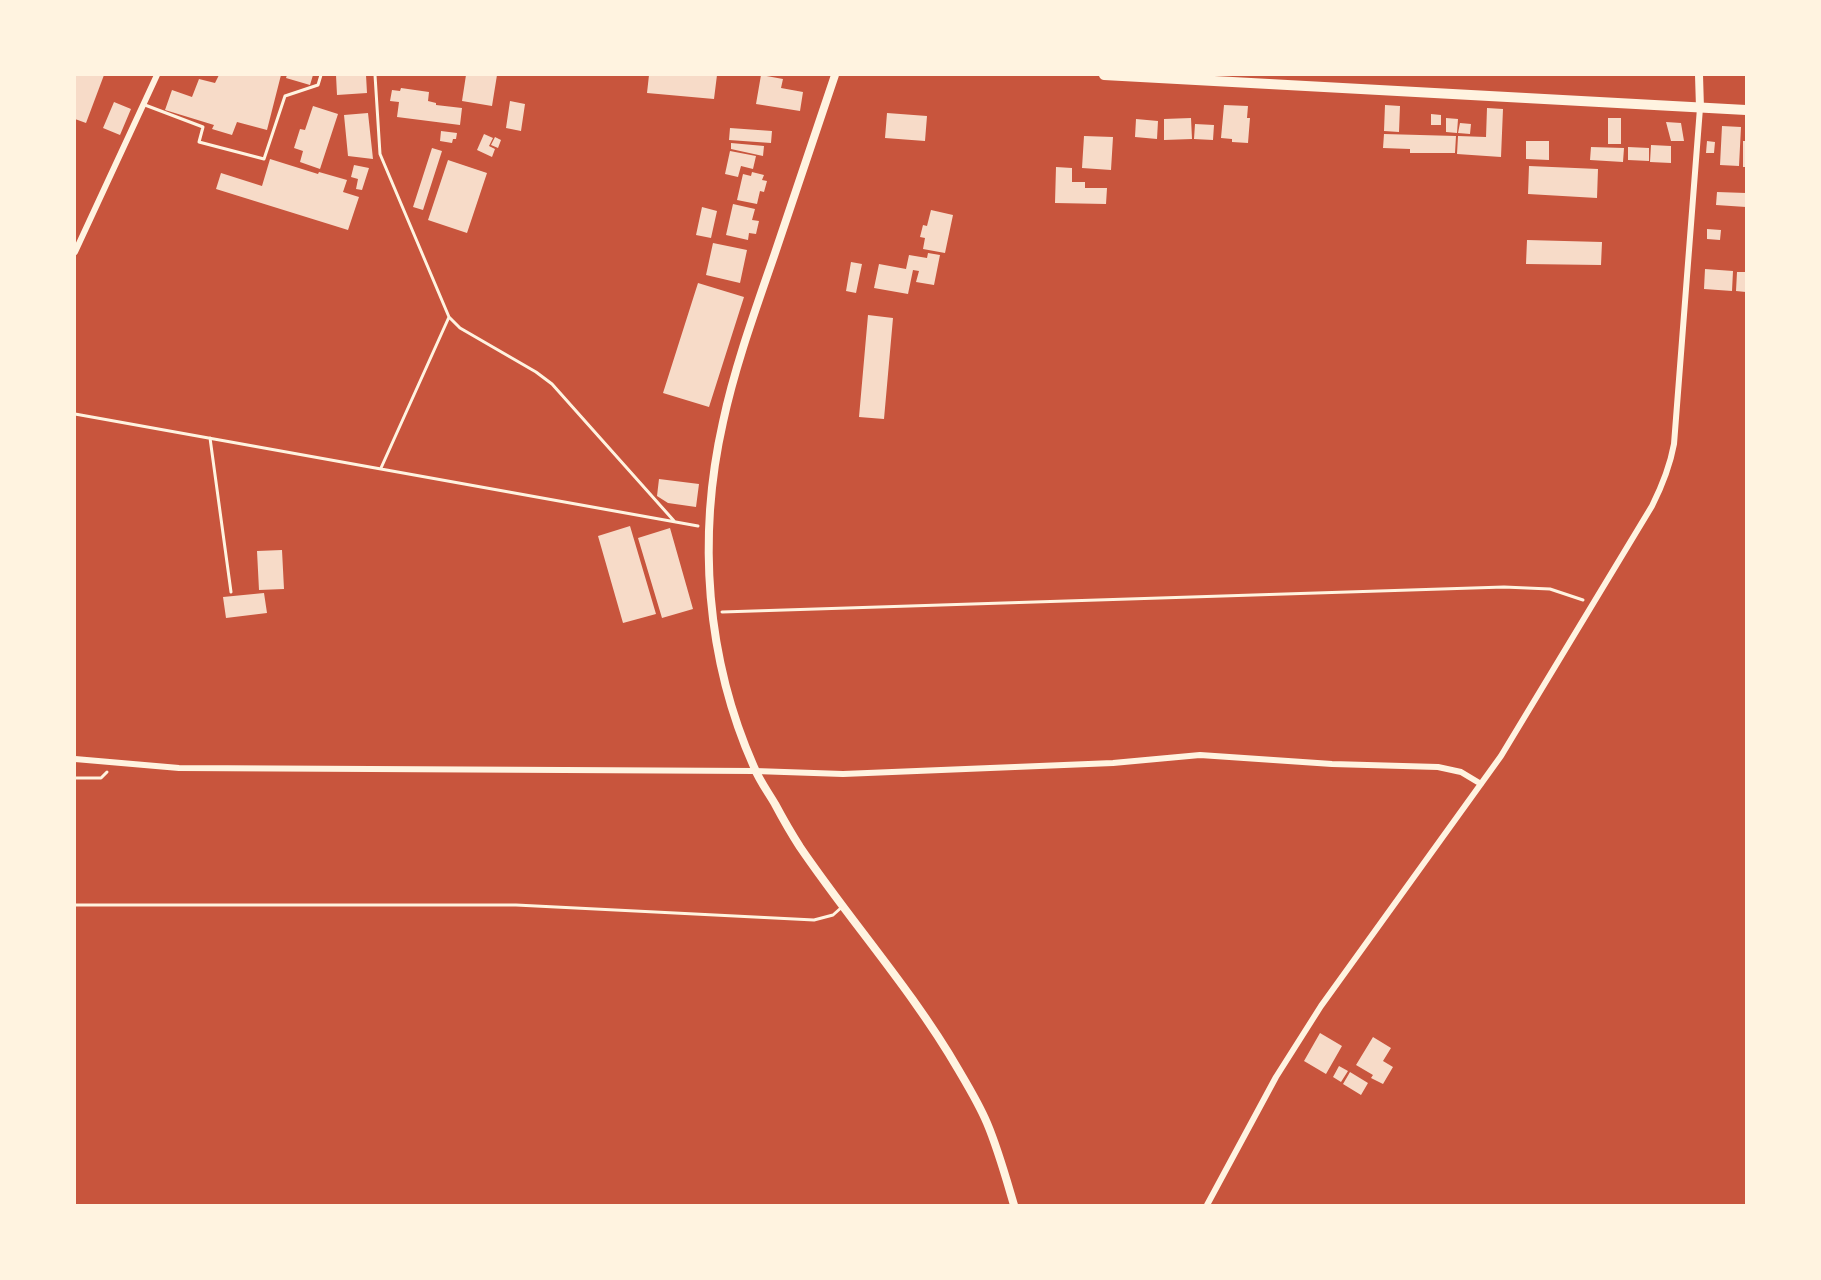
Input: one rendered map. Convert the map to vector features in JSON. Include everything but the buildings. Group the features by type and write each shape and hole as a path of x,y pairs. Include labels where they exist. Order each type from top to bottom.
{"main road":[{"path":"1104,75 1746,110"}],"street":[{"path":"75,252 157,75"},
{"path":"835,75 734,378 715,461 709,527 711,612 726,686 755,771 798,844 842,907 911,996 945,1047 988,1124 1014,1205"},
{"path":"1207,1205 1276,1077 1321,1006 1501,756 1652,506 1668,471 1674,444 1700,108 1699,75"},
{"path":"75,759 191,768 755,771 843,774 1101,764 1200,756 1332,764 1438,767 1461,772 1481,784"}],"lane":[{"path":"143,105 203,127 199,142 264,159 285,96 318,85 321,75"},
{"path":"75,905 516,904 814,920 833,915 842,907"}],"path":[{"path":"375,75 380,154 449,317 460,328 536,372 552,384 676,523"},
{"path":"381,468 449,317"},
{"path":"75,414 676,523 709,527"},
{"path":"210,438 231,592"},
{"path":"711,612 1504,586 1550,589 1581,599 1591,606"},
{"path":"75,778 100,778 118,763"}]}
